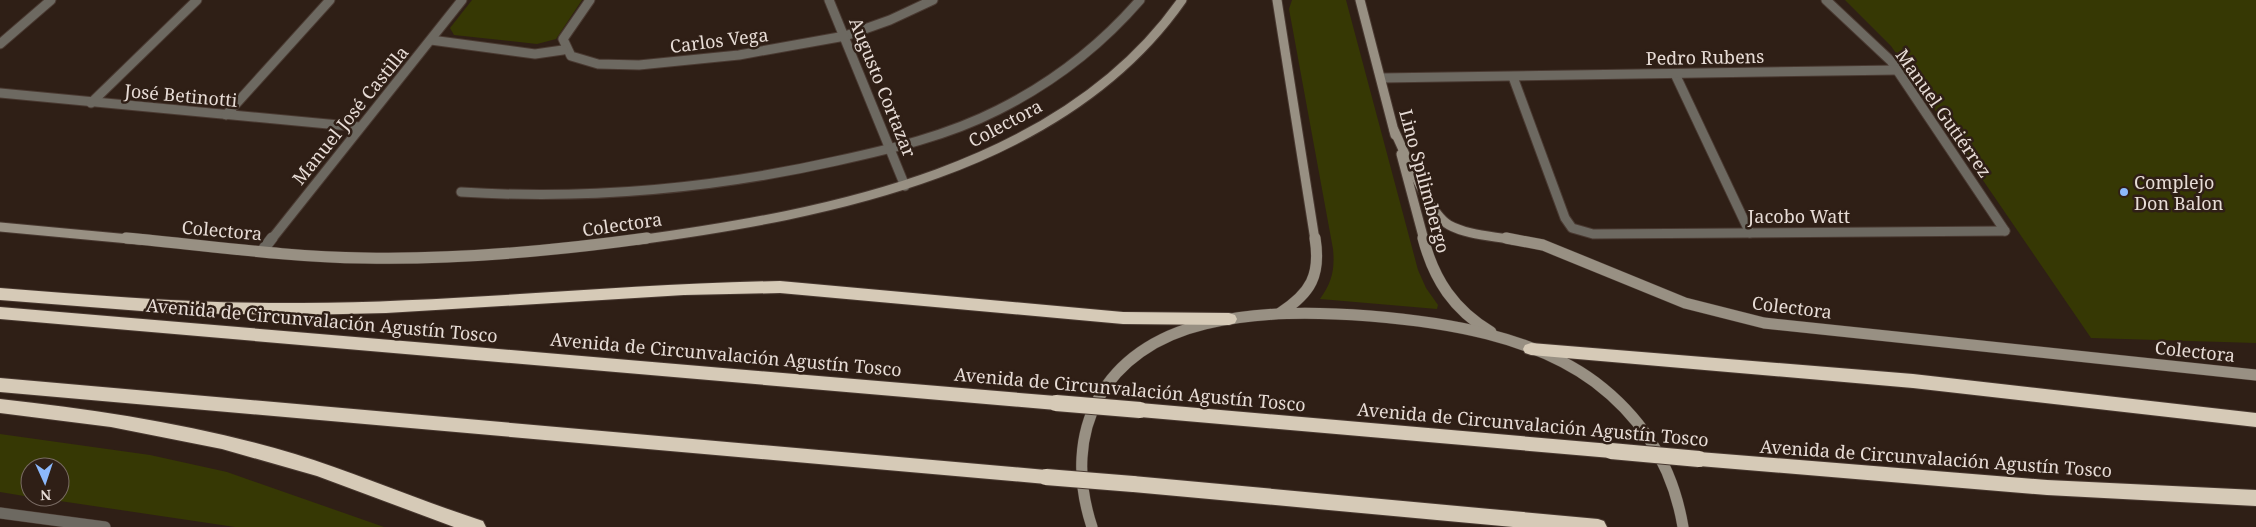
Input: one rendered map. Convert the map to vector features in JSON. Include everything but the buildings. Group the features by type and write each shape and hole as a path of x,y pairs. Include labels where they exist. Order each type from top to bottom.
{"highway":[{"path":"0,294 167,308 291,309 386,307 692,288 780,287 1123,318 1229,318"},
{"name":"Avenida de Circunvalación Agustín Tosco","path":"0,313 1699,459 2064,488 2256,498"},
{"path":"1531,349 1643,360 1913,381 2256,420"},
{"path":"0,385 1133,484 1598,527"},
{"path":"0,406 140,424 220,441 302,464 477,527"}],"main road":[{"name":"Colectora","path":"0,227 262,251 362,258 427,258 560,250 623,242 769,218 867,197 905,186 996,150 1073,106 1096,89 1137,54 1166,22 1182,0"},
{"path":"1277,0 1318,259 1317,271 1305,291 1288,308 1277,314"},
{"name":"Lino Spilimbergo","path":"1360,0 1430,263 1437,280 1448,297 1463,312 1482,327 1506,340"},
{"name":"Colectora","path":"1394,130 1435,213 1450,225 1471,232 1529,242 1557,250 1702,309 1764,323 2256,375"},
{"path":"1092,527 1081,489 1081,454 1090,414 1107,384 1129,360 1166,338 1205,324 1229,318 1277,314 1382,317 1456,328 1506,340 1555,358 1588,377 1619,402 1640,424 1658,450 1674,482 1683,527"}],"street":[{"path":"0,44 51,0"},
{"path":"91,103 197,0"},
{"path":"226,115 330,0"},
{"name":"Manuel José Castilla","path":"262,251 462,0"},
{"path":"431,40 535,54 563,50 561,46 562,39 590,0"},
{"name":"Augusto Cortazar","path":"829,0 892,149 905,186"},
{"name":"Carlos Vega","path":"563,50 575,59 592,63 651,65 740,56 845,36 885,22 933,0"},
{"path":"461,192 501,196 572,197 699,186 791,172 892,149 959,128 1027,94 1088,52 1109,34 1140,0"},
{"name":"Manuel Gutiérrez","path":"1826,0 1891,61 1898,70 2005,231"},
{"name":"Pedro Rubens","path":"1380,78 1898,70"},
{"path":"1676,74 1750,233"},
{"name":"Jacobo Watt","path":"1513,77 1565,218 1572,228 1593,234 2005,231"},
{"name":"José Betinotti","path":"0,93 360,128"},
{"path":"0,513 105,527"}],"shaded area":[{"path":"472,0 582,0 556,39 537,44 454,35 450,28"},
{"path":"1292,0 1346,0 1418,270 1426,288 1438,305 1437,309 1320,299 1332,276 1334,263 1333,249 1289,9"},
{"name":"Complejo Don Balon","path":"1845,0 2256,0 2256,343 2091,338 1891,46"},
{"path":"0,434 150,455 227,472 384,527 235,527 70,502 70,457 20,457 20,495 0,492"}],"place":[{"name":"Complejo Don Balon","path":"2124,192"}]}
